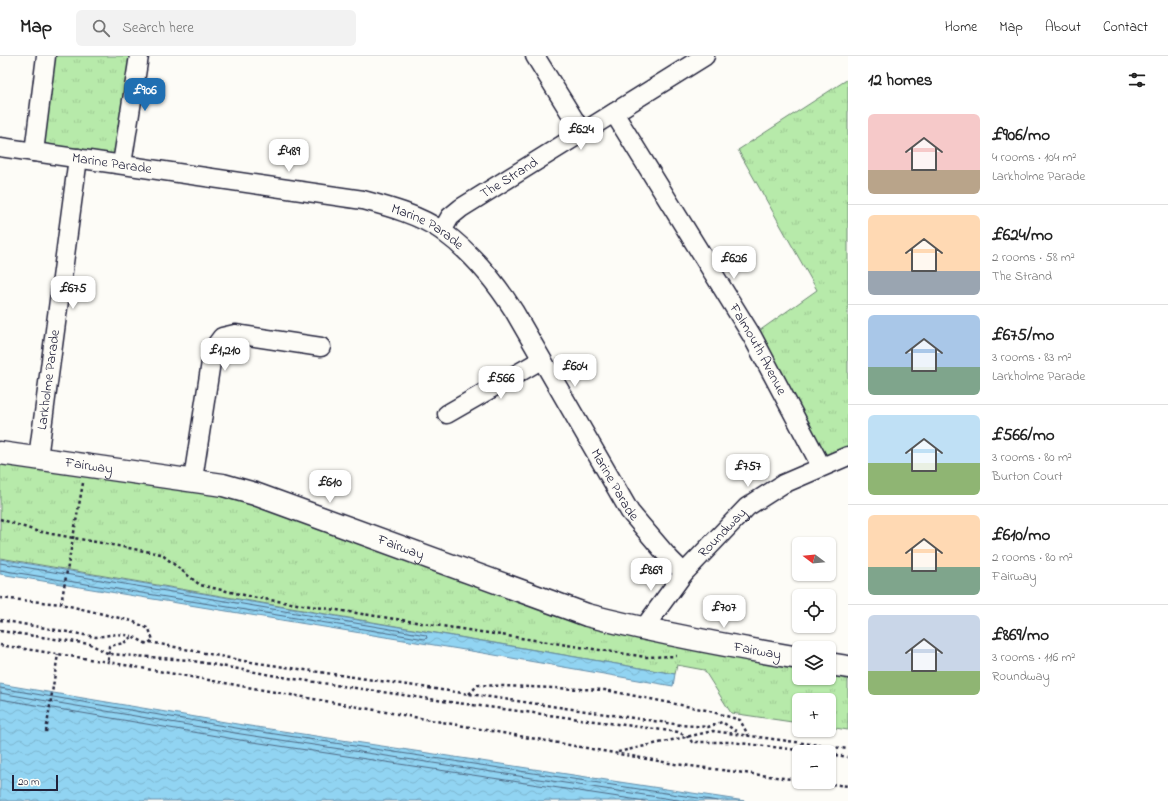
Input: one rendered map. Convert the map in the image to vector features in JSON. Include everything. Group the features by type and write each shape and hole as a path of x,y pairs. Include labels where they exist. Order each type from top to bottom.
{"street":[{"path":"34,152 46,56"},
{"path":"122,164 139,56"},
{"path":"535,56 582,132"},
{"name":"The Strand","path":"442,231 450,218 461,208 705,56"},
{"name":"Falmouth Avenue","path":"614,113 752,336 821,466"},
{"name":"Marine Parade","path":"0,147 363,200 389,207 417,218 442,231 467,253 498,287 514,311 630,512 670,559 684,573"},
{"name":"Larkholme Parade","path":"38,458 78,158"},
{"path":"193,479 213,349 222,337 236,334 321,348"},
{"path":"447,414 541,360"},
{"name":"Fairway","path":"0,453 193,479 223,485 255,494 587,615 724,646 792,657"},
{"name":"Roundway","path":"644,629 684,573 716,537 747,507 783,484 821,466 848,456"},
{"path":"836,665 848,667"}],"path":[{"path":"61,604 86,465"},
{"path":"0,519 36,531 160,554 200,585 257,598 646,657 678,656"},
{"path":"0,598 61,604 132,621 149,628 153,640 150,642"},
{"path":"0,620 96,637 117,634 132,636 147,644 150,642 244,661 681,725 708,727 722,722 739,733"},
{"path":"0,631 90,644 109,654 188,660 327,684 589,722 678,732 688,737 692,742 731,742 792,749"},
{"path":"108,662 109,646 124,643 132,636"},
{"path":"0,645 108,662 616,752 675,764 792,779"},
{"path":"46,732 58,654"},
{"path":"469,694 478,685 605,690 706,710 740,720 748,735"},
{"path":"616,752 714,731 739,733 848,749"},
{"path":"836,755 848,756"},
{"path":"836,785 848,786"}],"green space":[{"path":"46,56 139,56 122,164 34,152"},
{"path":"848,79 848,456 821,466 752,336 817,290 738,150"},
{"path":"0,453 193,479 505,584 792,656 792,685 836,685 836,665 848,667 848,730 836,728 836,693 792,693 792,722 731,713 704,670 677,665 675,674 0,558"}],"water":[{"path":"0,559 675,674 673,686 477,652 0,574"},
{"path":"0,684 243,725 745,801 0,801"}]}
